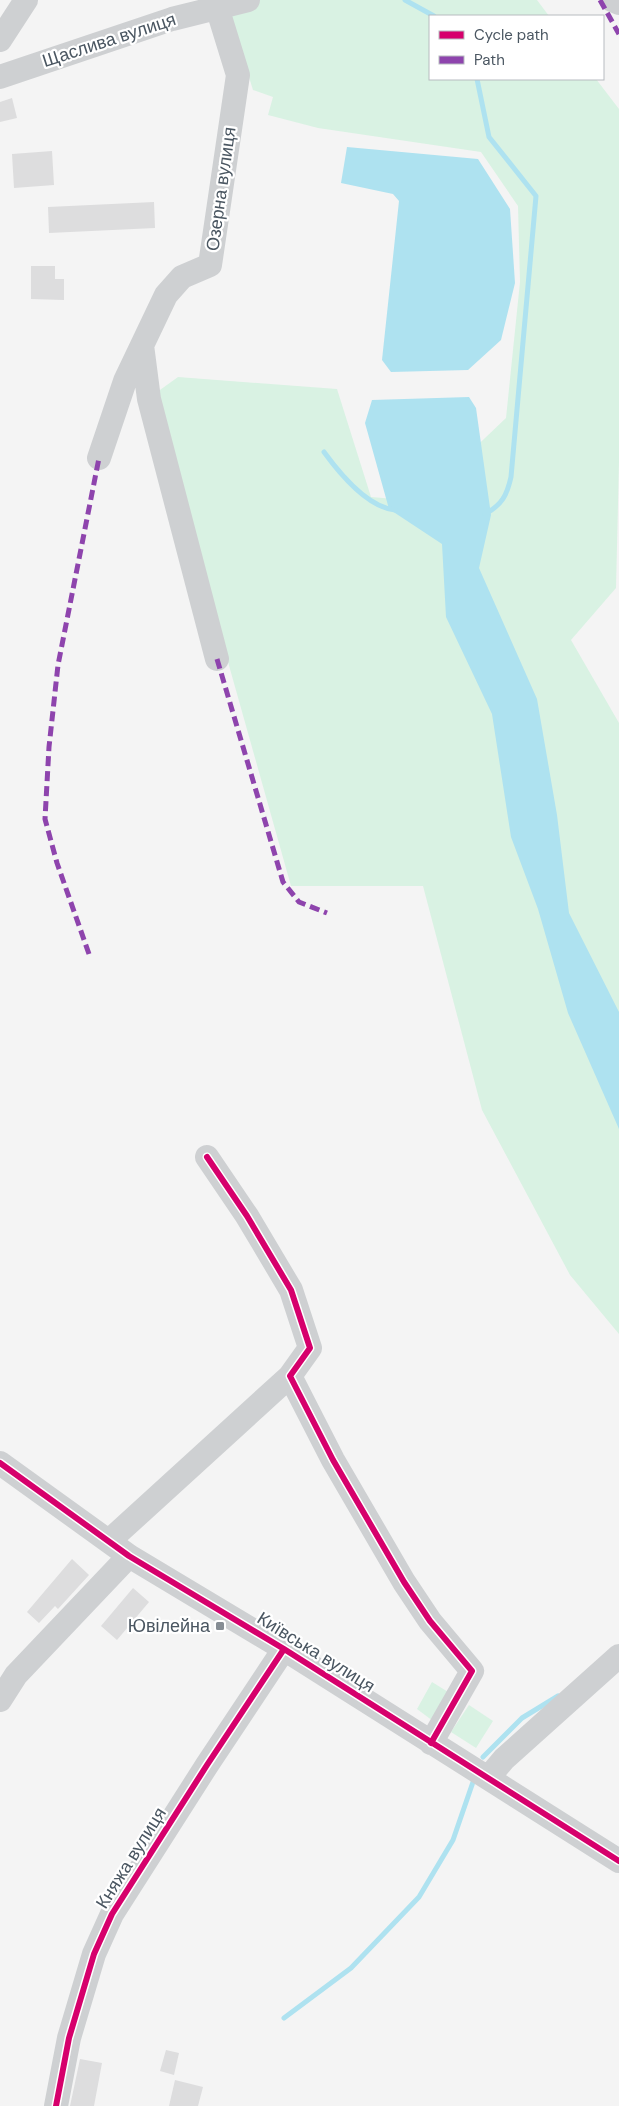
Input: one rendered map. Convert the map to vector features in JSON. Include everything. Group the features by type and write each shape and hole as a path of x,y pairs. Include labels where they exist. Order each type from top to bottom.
{"street":[{"path":"0,40 26,0"},
{"name":"Щаслива вулиця","path":"0,77 172,18 248,0"},
{"path":"612,0 619,3"},
{"name":"Озерна вулиця","path":"99,458 125,381 166,295 182,277 210,265 238,74 217,6"},
{"path":"142,345 149,399 217,659"},
{"path":"109,1541 290,1376 310,1348 290,1290 247,1216 207,1157"},
{"path":"290,1376 334,1460 404,1582 430,1621 472,1671 431,1743"},
{"name":"Київська вулиця","path":"0,1463 129,1556 284,1649 619,1862"},
{"path":"0,1700 16,1675 129,1556"},
{"name":"Княжа вулиця","path":"56,2106 69,2038 94,1954 112,1914 284,1649"},
{"path":"488,1778 504,1760 619,1656"}],"green space":[{"path":"231,0 537,0 548,15 429,15 429,80 597,80 619,109 619,462 616,588 571,640 619,723 619,1334 570,1275 482,1110 423,886 291,886 153,395 178,377 337,389 371,497 419,501 506,418 520,282 518,206 481,152 318,128 268,115 273,97 253,90 229,13"},
{"path":"432,1682 453,1695 437,1724 417,1709"},
{"path":"469,1705 493,1721 476,1748 451,1732"}],"water":[{"path":"347,147 478,159 510,209 515,283 501,340 468,370 391,372 382,360 399,201 393,194 341,183"},
{"path":"469,397 476,408 491,515 479,568 537,699 557,815 569,913 619,1012 619,1129 568,1013 538,909 511,837 492,714 446,617 442,544 389,509 365,423 372,400"}],"building":[{"path":"12,98 17,118 0,122 0,102"},
{"path":"52,151 54,185 14,188 12,154"},
{"path":"154,202 155,228 49,233 48,207"},
{"path":"31,266 55,266 55,279 64,279 64,300 31,299"},
{"path":"72,1559 89,1575 58,1609 55,1606 39,1623 27,1612"},
{"path":"133,1588 149,1602 117,1640 101,1626"},
{"path":"166,2050 179,2053 174,2075 160,2071"},
{"path":"80,2059 102,2063 94,2106 70,2106"},
{"path":"175,2080 203,2087 198,2106 169,2106"}],"waterway":[{"path":"405,0 432,15"},
{"path":"477,80 489,137 536,196 511,477 503,499 496,507 485,514"},
{"path":"324,452 346,479 364,496 385,508 395,510"},
{"path":"483,1757 522,1718 558,1696"},
{"path":"284,2018 351,1968 419,1897 453,1840 473,1782"}],"marked path":[{"path":"600,0 619,34"},
{"path":"89,954 57,863 45,819 49,747 58,665 99,458"},
{"path":"217,659 283,882 299,902 327,913"}],"cycle path":[{"path":"207,1157 247,1216 291,1290 310,1348 290,1376 333,1460 404,1582 430,1621 472,1671 431,1743"},
{"path":"0,1463 129,1556 284,1649 619,1861"},
{"path":"56,2106 69,2038 94,1954 112,1914 284,1649"}],"place":[{"name":"Ювілейна","path":"220,1626"}]}
